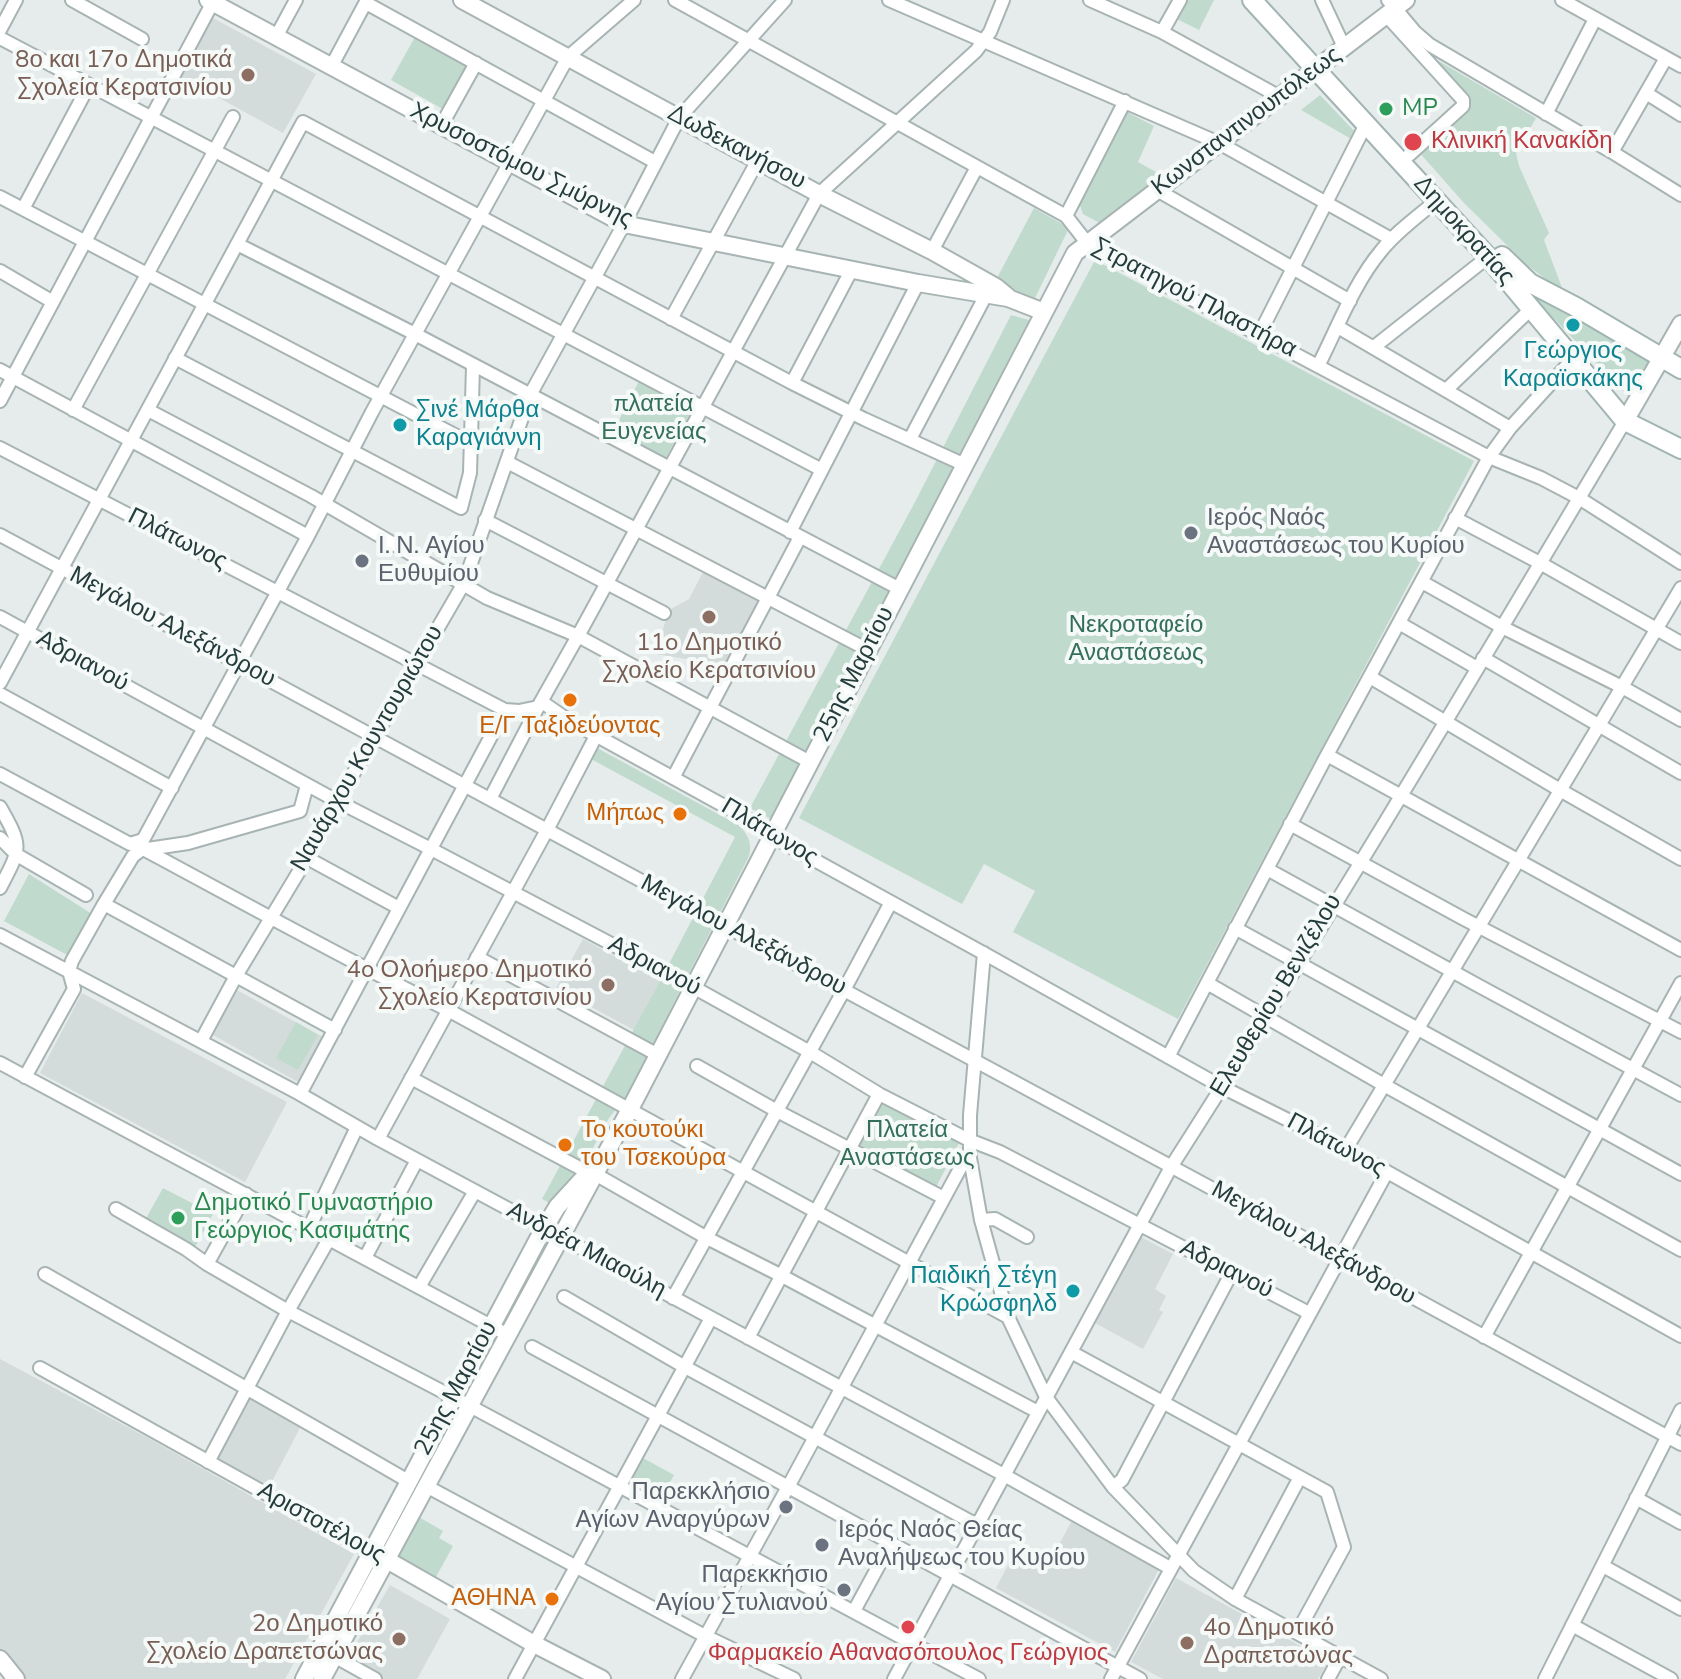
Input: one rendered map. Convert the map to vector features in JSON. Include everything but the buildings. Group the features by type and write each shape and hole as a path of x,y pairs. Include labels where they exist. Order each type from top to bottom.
{"main road":[{"name":"Δημοκρατίας","path":"1252,0 1409,155 1519,274 1681,369"},
{"name":"Δημοκρατίας","path":"1269,0 1366,124 1488,257 1625,421 1681,449"}],"street":[{"path":"0,30 16,0"},
{"path":"72,0 142,39"},
{"path":"276,37 296,0"},
{"name":"Δωδεκανήσου","path":"462,0 819,194 932,251 988,282 1008,298"},
{"path":"0,774 130,844 143,840 381,396 568,57 634,0"},
{"name":"Στρατηγού Πλαστήρα","path":"675,0 1066,216 1088,244 1489,457 1541,478 1579,498 1681,563"},
{"name":"Ναυάρχου Κουντουριώτου","path":"201,1041 464,583 530,395 679,118 785,0"},
{"path":"889,0 1219,143 1391,239"},
{"path":"490,799 819,194 976,51 996,21 1003,0"},
{"path":"1090,0 1162,32 1280,97"},
{"path":"1162,32 1180,0"},
{"path":"1322,0 1344,47"},
{"path":"1562,0 1681,66"},
{"path":"0,401 212,1"},
{"name":"Χρυσοστόμου Σμύρνης","path":"212,1 624,224 1008,298 1044,312"},
{"path":"331,67 367,1 655,162"},
{"path":"1394,6 1463,100 1463,106 1409,155"},
{"path":"1394,6 1430,45 1681,195"},
{"name":"Κωνσταντινουπόλεως","path":"1088,244 1394,6"},
{"path":"1546,114 1595,19"},
{"path":"0,38 822,470"},
{"path":"1612,152 1666,58"},
{"path":"441,126 476,63"},
{"path":"23,209 89,85"},
{"path":"1646,93 1681,115"},
{"path":"1066,216 1125,101"},
{"path":"73,410 233,117"},
{"path":"0,683 303,122 792,383 965,465"},
{"path":"1259,335 1366,124"},
{"path":"671,319 758,160"},
{"path":"932,251 977,167"},
{"path":"1157,190 1350,301"},
{"path":"0,197 472,444"},
{"path":"1318,366 1350,301 1378,254 1436,201"},
{"path":"237,244 900,589"},
{"name":"25ης Μαρτίου","path":"304,1679 426,1486 560,1237 617,1123 629,1111 1075,253 1088,244"},
{"path":"1374,347 1488,257"},
{"path":"792,383 852,269"},
{"path":"0,271 53,302"},
{"path":"673,778 769,599 822,470 918,283"},
{"path":"910,439 986,295"},
{"path":"1446,390 1531,309"},
{"name":"Ελευθερίου Βενιζέλου","path":"894,1679 1171,1167 1502,627 1681,324"},
{"path":"1338,327 1510,428"},
{"path":"175,358 461,508 470,473 473,366"},
{"path":"1168,1057 1489,457 1510,428 1573,359"},
{"path":"0,370 308,536"},
{"path":"148,410 324,504 487,598 578,636 810,762"},
{"name":"Πλάτωνος","path":"0,448 505,710"},
{"path":"507,462 868,650"},
{"path":"1455,518 1681,643"},
{"path":"485,520 664,613"},
{"name":"Μεγάλου Αλεξάνδρου","path":"0,535 1681,1444"},
{"path":"1422,582 1681,720"},
{"path":"1346,1149 1681,588"},
{"name":"Αδριανού","path":"0,617 307,785 693,987 879,1094 969,1140 1000,1152 1309,1313"},
{"path":"1399,623 1480,663 1681,773"},
{"path":"1370,677 1681,859"},
{"path":"0,694 172,788"},
{"path":"300,1094 505,710 519,711 540,704"},
{"name":"Πλάτωνος","path":"540,704 1222,1087 1346,1149 1681,1336"},
{"path":"378,1139 596,736"},
{"path":"1327,755 1681,950"},
{"path":"300,811 307,785"},
{"path":"0,807 17,839 17,855 0,888"},
{"path":"300,811 320,831"},
{"path":"25,1077 74,989 69,971 133,856 141,850 188,843 300,811"},
{"path":"1290,824 1681,1032"},
{"path":"0,838 17,855 86,895"},
{"path":"145,850 367,971 448,1010 1008,1317"},
{"path":"307,858 399,908"},
{"path":"1267,869 1681,1095"},
{"path":"673,1298 891,902"},
{"path":"104,904 335,1030"},
{"path":"1235,928 1681,1174"},
{"name":"Ανδρέα Μιαούλη","path":"0,935 300,1094 1170,1568"},
{"path":"984,953 974,1061 970,1158 981,1220 1008,1317 1046,1397 1113,1487 1194,1571 1235,1599 1381,1679"},
{"path":"477,957 658,1055"},
{"path":"1207,983 1681,1250"},
{"path":"1484,1337 1681,983"},
{"path":"0,1063 508,1335"},
{"path":"697,1066 944,1198"},
{"path":"411,1078 1038,1412"},
{"path":"748,1338 879,1094"},
{"path":"309,1228 357,1127"},
{"path":"682,1679 963,1163 970,1158"},
{"path":"365,1258 417,1160"},
{"path":"1114,1673 1387,1172"},
{"name":"25ης Μαρτίου","path":"322,1679 379,1556 408,1481 490,1325 563,1199 592,1174"},
{"path":"419,1287 475,1191"},
{"path":"207,1264 246,1194"},
{"path":"116,1209 288,1311 979,1679"},
{"path":"981,1220 995,1219 1027,1237"},
{"path":"208,1462 329,1239"},
{"path":"45,1274 408,1481"},
{"path":"1113,1487 1122,1480 1231,1274"},
{"path":"564,1297 685,1367 977,1525"},
{"path":"515,1679 711,1318"},
{"path":"532,1347 950,1575 1114,1673 1140,1679"},
{"path":"1071,1352 1327,1492 1344,1547 1297,1633"},
{"name":"Αριστοτέλους","path":"40,1368 602,1679"},
{"path":"1545,1679 1681,1410"},
{"path":"1235,1599 1300,1477"},
{"path":"426,1486 705,1636 794,1679"},
{"path":"1636,1498 1681,1523"},
{"path":"854,1611 891,1543"},
{"path":"1603,1566 1681,1609"},
{"path":"1572,1625 1671,1679"},
{"path":"334,1656 375,1679"},
{"path":"1328,1679 1340,1657"},
{"path":"0,1659 16,1679"}],"shaded area":[{"name":"8ο και 17ο Δημοτικά Σχολεία Κερατσινίου","path":"213,18 316,74 283,133 181,77"},
{"name":"11o Δημοτικό Σχολείο Κερατσινίου","path":"703,572 758,601 725,665 655,654 669,610 689,599"},
{"name":"4o Ολοήμερο Δημοτικό Σχολείο Κερατσινίου","path":"583,939 660,981 634,1030 556,988"},
{"path":"235,989 323,1037 298,1082 211,1034"},
{"path":"82,993 287,1102 245,1182 40,1073"},
{"path":"1139,1236 1173,1254 1155,1289 1166,1296 1159,1310 1163,1312 1143,1349 1093,1322"},
{"path":"0,1359 354,1554 285,1679 25,1679 0,1653"},
{"path":"248,1397 301,1426 268,1489 214,1459"},
{"path":"1071,1522 1159,1569 1115,1652 996,1588 1018,1546 1050,1562"},
{"path":"1176,1578 1328,1661 1318,1679 1163,1679 1131,1662"},
{"name":"2ο Δημοτικό Σχολείο Δραπετσώνας","path":"390,1585 450,1619 417,1679 382,1679 347,1660"}],"green space":[{"path":"1187,0 1214,0 1199,30 1177,19"},
{"path":"1401,24 1437,60 1536,118 1516,153 1549,233 1544,240 1564,293 1527,265 1464,203 1418,151 1471,105 1398,27"},
{"path":"416,35 471,65 446,111 391,80"},
{"path":"1320,95 1356,133 1353,140 1301,110"},
{"path":"1125,111 1154,126 1138,162 1172,181 1107,227 1083,214 1079,202"},
{"path":"1034,208 1069,228 1035,298 1024,298 996,280"},
{"name":"Νεκροταφείο Αναστάσεως","path":"1095,260 1474,461 1178,1019 1013,932 1035,891 984,864 962,904 799,818"},
{"path":"1513,276 1653,363 1631,399"},
{"path":"1011,315 1029,320 774,817 769,818 750,808 915,502"},
{"name":"πλατεία Ευγενείας","path":"640,379 694,406 665,459 613,432"},
{"path":"597,748 740,826 749,840 750,851 625,1098 609,1118 574,1178 550,1203 542,1199 735,837 591,759"},
{"path":"29,874 92,914 69,956 4,921"},
{"path":"296,1022 318,1035 298,1070 276,1058"},
{"name":"Πλατεία Αναστάσεως","path":"879,1101 959,1143 935,1189 855,1147"},
{"name":"Δημοτικό Γυμναστήριο Γεώργιος Κασιμάτης","path":"163,1188 213,1214 194,1249 144,1222"},
{"path":"643,1458 674,1475 660,1499 629,1482"},
{"path":"417,1516 443,1531 439,1538 453,1546 436,1577 396,1556"}],"place":[{"name":"8ο και 17ο Δημοτικά Σχολεία Κερατσινίου","path":"248,75"},
{"name":"MP","path":"1386,109"},
{"name":"Κλινική Κανακίδη","path":"1413,142"},
{"name":"Γεώργιος Καραϊσκάκης","path":"1573,325"},
{"name":"Σινέ Μάρθα Καραγιάννη","path":"400,425"},
{"name":"Ιερός Ναός Αναστάσεως του Κυρίου","path":"1191,533"},
{"name":"Ι. Ν. Αγίου Ευθυμίου","path":"362,561"},
{"name":"11o Δημοτικό Σχολείο Κερατσινίου","path":"709,617"},
{"name":"Ε/Γ Ταξιδεύοντας","path":"570,700"},
{"name":"Μήπως","path":"680,814"},
{"name":"4o Ολοήμερο Δημοτικό Σχολείο Κερατσινίου","path":"608,985"},
{"name":"Το κουτούκι του Τσεκούρα","path":"565,1145"},
{"name":"Δημοτικό Γυμναστήριο Γεώργιος Κασιμάτης","path":"178,1218"},
{"name":"Παιδική Στέγη Κρώσφηλδ","path":"1073,1291"},
{"name":"Παρεκκλήσιο Αγίων Αναργύρων","path":"786,1507"},
{"name":"Ιερός Ναός Θείας Αναλήψεως του Κυρίου","path":"822,1545"},
{"name":"Παρεκκήσιο Αγίου Στυλιανού","path":"844,1590"},
{"name":"ΑΘΗΝΑ","path":"552,1599"},
{"name":"Φαρμακείο Αθανασόπουλος Γεώργιος","path":"908,1627"},
{"name":"2ο Δημοτικό Σχολείο Δραπετσώνας","path":"399,1639"},
{"name":"4ο Δημοτικό Δραπετσώνας","path":"1187,1643"}]}
